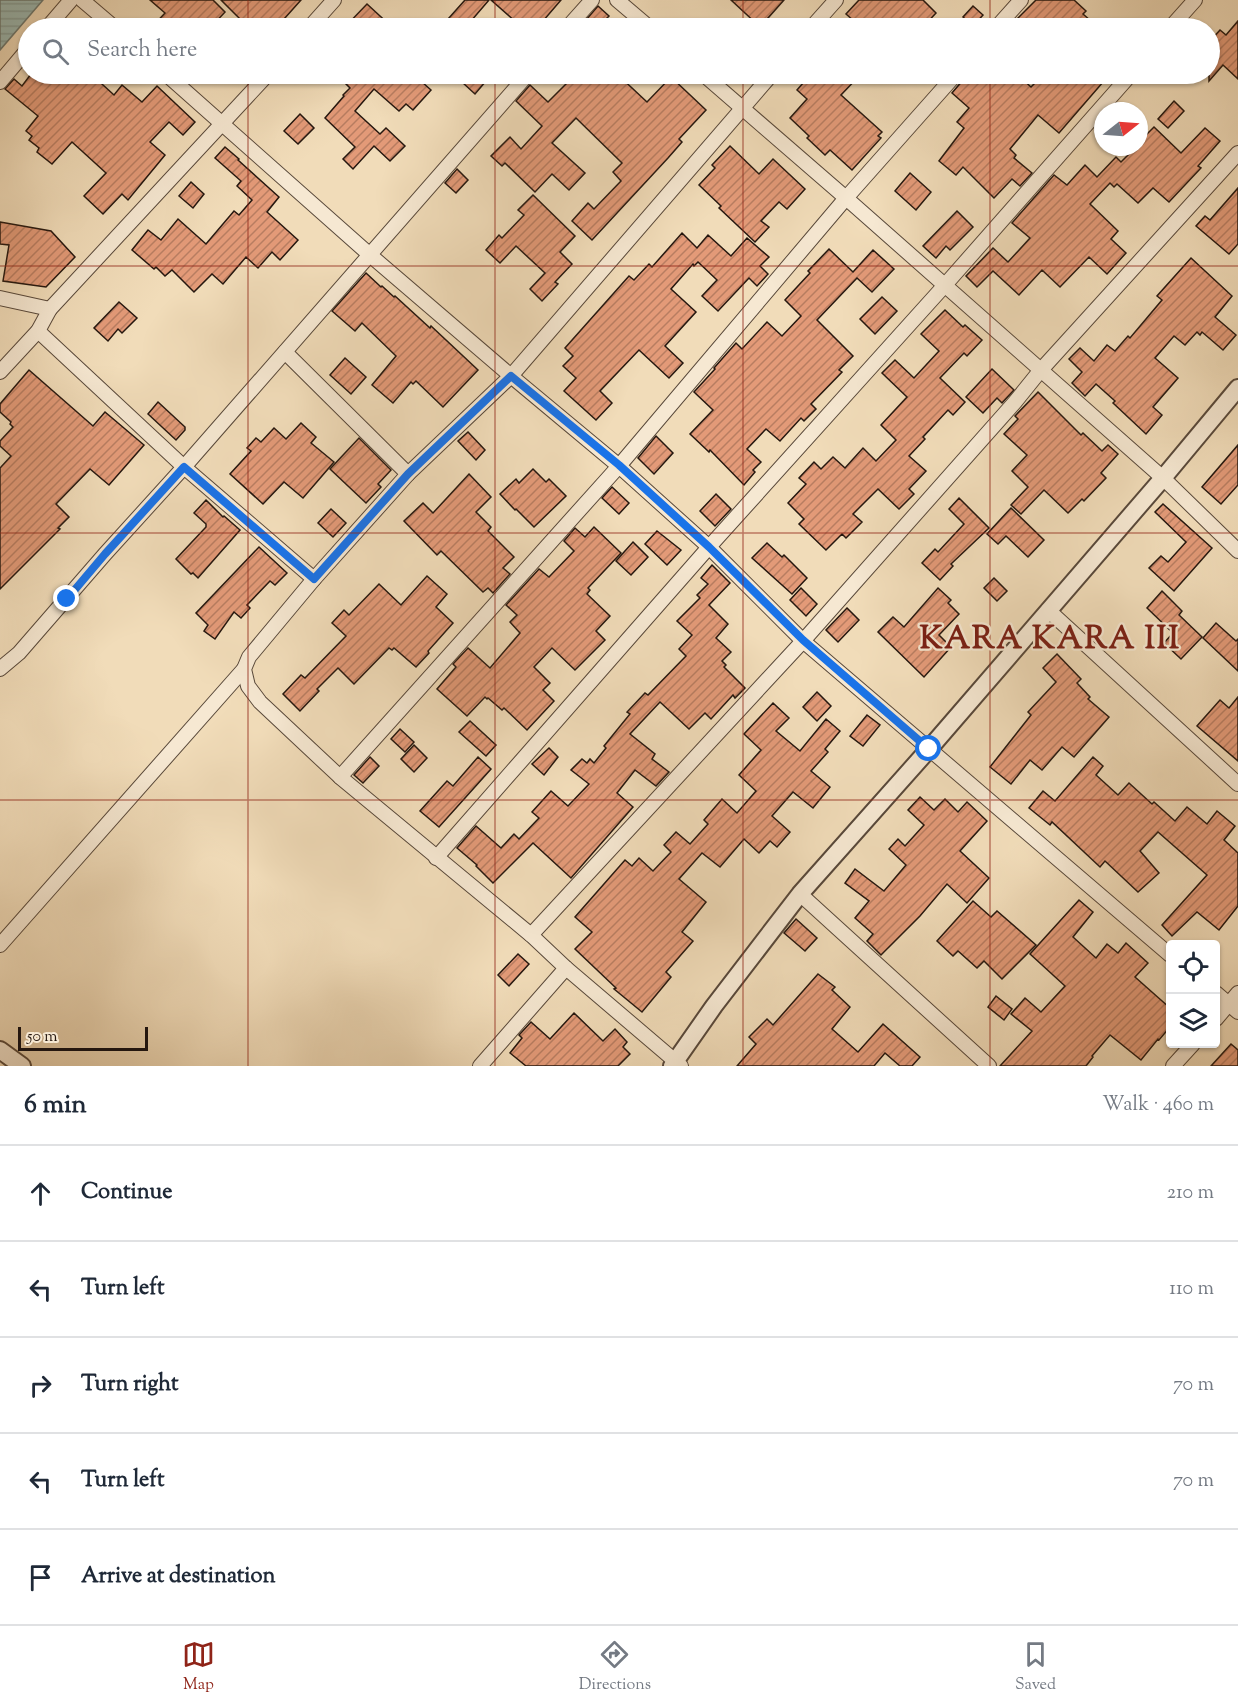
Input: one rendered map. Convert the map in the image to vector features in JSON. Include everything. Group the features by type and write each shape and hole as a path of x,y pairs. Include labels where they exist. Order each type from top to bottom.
{"street":[{"path":"56,18 71,0"},
{"path":"82,0 103,18"},
{"path":"318,18 334,0"},
{"path":"576,18 592,0"},
{"path":"617,0 638,18"},
{"path":"820,18 836,0"},
{"path":"1005,18 1021,0"},
{"path":"1179,18 1195,0"},
{"path":"0,82 18,61"},
{"path":"178,84 370,255 619,465 709,547 803,640 1166,952"},
{"path":"0,372 38,331 50,309 259,84"},
{"path":"0,669 19,653 519,84"},
{"path":"715,84 1163,478 1238,551"},
{"path":"0,945 244,669 249,657 314,579 408,474 511,376 763,84"},
{"path":"340,777 619,465 846,198 947,84"},
{"path":"436,858 709,547 1122,84"},
{"path":"531,935 803,640 1040,371 1238,153"},
{"path":"0,298 50,309"},
{"path":"38,331 184,467 314,579"},
{"path":"285,352 408,474"},
{"path":"244,669 248,686 260,702 340,777 531,935 676,1064 714,1006 800,894 929,749 1238,388"},
{"path":"1048,610 1238,784"},
{"path":"800,894 989,1066"},
{"path":"480,1066 566,968"},
{"path":"1216,994 1233,1008 1238,993"},
{"path":"1173,1066 1189,1048"},
{"path":"0,1050 22,1066"}],"water":[{"path":"0,0 43,0 28,18 18,18 18,29 0,50"}],"building":[{"path":"150,0 213,0 225,12 219,18 160,18 165,13"},
{"path":"221,0 301,0 285,18 239,18"},
{"path":"465,0 489,0 474,18 449,18"},
{"path":"491,0 561,0 546,18 511,18"},
{"path":"731,0 784,0 768,18 750,18"},
{"path":"859,0 923,0 936,13 931,18 851,18 846,14"},
{"path":"1036,0 1074,0 1086,11 1083,14 1088,18 1018,18"},
{"path":"367,4 382,18 354,18"},
{"path":"598,6 609,16 607,18 588,18"},
{"path":"973,6 983,15 980,18 963,17"},
{"path":"1238,21 1238,79 1223,65 1220,68 1220,30 1226,35"},
{"path":"14,79 22,86 24,84 102,84 114,95 122,85 142,102 157,86 195,122 183,135 169,122 150,142 165,155 128,200 122,194 103,214 84,196 106,173 72,142 52,164 37,152 39,148 29,140 32,136 26,131 38,116 5,89"},
{"path":"346,84 424,84 431,90 413,110 406,104 399,111 374,89 355,111 380,134 386,128 405,146 390,161 374,146 353,169 343,159 355,147 325,118 350,88"},
{"path":"464,84 483,84 475,94"},
{"path":"566,84 628,84 647,102 664,84 678,84 706,110 679,139 682,142 668,158 592,240 572,221 588,203 594,209 621,181 613,172 622,163 576,118 552,143 585,173 569,190 552,174 535,192 505,163 502,166 491,156 510,137 521,149 542,126 516,101 530,85 548,102"},
{"path":"802,84 851,84 841,95 882,132 878,136 881,138 852,170 830,150 825,155 790,118 807,99 797,90"},
{"path":"960,84 1028,84 1031,87 1034,84 1101,84 1059,133 1038,115 1010,149 1016,155 1014,158 1032,173 1020,186 1012,179 994,198 963,167 956,175 939,161 964,128 957,122 969,108 952,93"},
{"path":"1174,101 1184,111 1168,128 1158,119"},
{"path":"300,114 314,128 298,144 284,131"},
{"path":"1154,127 1181,153 1205,128 1220,141 1198,166 1201,168 1169,202 1153,188 1138,203 1117,184 1114,187 1110,183 1090,204 1118,231 1111,239 1126,253 1107,274 1089,257 1060,287 1042,270 1019,295 993,271 977,287 966,276 993,248 1008,262 1030,238 1012,223 1054,175 1067,185 1085,165 1097,177 1116,157 1121,162 1127,156 1148,156 1148,133"},
{"path":"730,146 759,174 773,159 805,189 787,209 779,202 761,221 769,227 755,242 719,208 721,206 699,185 715,168 712,165"},
{"path":"225,147 279,197 267,212 298,240 280,260 272,252 258,268 246,257 223,284 212,274 194,292 172,270 165,276 132,250 148,230 161,240 178,219 206,244 234,211 239,215 252,200 237,186 241,181 215,158"},
{"path":"457,169 468,180 456,193 445,183"},
{"path":"910,173 931,192 916,210 895,191"},
{"path":"191,182 204,194 193,208 179,196"},
{"path":"1238,188 1238,244 1229,254 1196,226 1205,216 1210,220"},
{"path":"533,195 575,236 560,252 572,264 555,282 558,284 542,301 530,289 545,273 516,246 500,263 486,250 499,235 502,238 524,215 518,210"},
{"path":"957,211 973,227 950,250 946,246 936,258 923,246"},
{"path":"0,222 51,231 75,257 46,287 3,281 9,245 0,244"},
{"path":"682,233 697,248 708,235 731,256 747,238 769,257 760,266 768,274 757,286 749,278 718,311 702,296 717,280 698,262 694,266 693,264 671,289 696,312 665,346 683,363 669,378 639,350 600,391 612,403 596,420 564,391 576,378 563,366 573,356 565,348 629,276 634,280 649,264 652,267"},
{"path":"829,249 853,272 873,250 894,269 872,292 857,278 817,320 853,356 839,370 842,372 811,404 816,409 804,421 801,418 780,441 766,429 747,449 761,462 744,485 710,450 709,452 690,434 713,410 694,392 736,343 742,349 767,322 782,336 801,316 785,300"},
{"path":"1191,258 1232,296 1215,317 1236,335 1223,350 1202,332 1200,335 1197,332 1185,345 1174,336 1155,358 1178,378 1153,407 1162,415 1146,434 1096,384 1085,396 1072,383 1082,372 1069,359 1080,348 1094,361 1107,345 1115,351 1128,336 1130,338 1162,300 1157,296"},
{"path":"366,273 430,328 431,326 478,370 443,407 416,381 413,384 411,382 393,403 372,385 396,356 362,323 355,331 332,311"},
{"path":"882,297 897,311 875,334 860,319"},
{"path":"119,302 137,318 122,333 118,329 108,341 94,328"},
{"path":"945,310 963,327 965,325 982,340 967,356 964,353 940,378 965,402 953,415 948,410 909,456 926,471 909,489 914,494 899,509 878,489 853,514 862,522 846,538 842,534 826,550 799,524 804,519 788,503 806,484 799,478 814,462 821,469 833,457 845,468 863,448 876,461 896,440 881,425 907,397 882,373 895,360 914,378 939,351 921,334"},
{"path":"345,358 366,377 351,394 330,375"},
{"path":"992,369 1014,390 1002,403 997,398 983,413 966,397"},
{"path":"29,370 93,426 105,412 144,445 109,485 90,469 56,504 69,517 58,528 60,529 0,589 0,468 11,456 0,446 0,441 13,427 0,412 0,404"},
{"path":"1038,392 1081,435 1083,433 1102,451 1108,445 1118,454 1101,473 1106,478 1084,501 1082,499 1068,513 1044,490 1021,514 1011,505 1028,487 1012,471 1027,455 1004,434 1018,419 1015,416"},
{"path":"158,402 185,427 176,440 148,414"},
{"path":"301,423 316,437 311,443 334,462 303,498 284,482 263,504 230,474 251,451 247,448 256,438 261,442 274,428 286,439"},
{"path":"468,432 485,450 476,460 458,441"},
{"path":"656,436 673,453 654,474 638,458"},
{"path":"359,438 391,470 378,484 381,487 366,503 330,469"},
{"path":"1238,445 1238,485 1221,504 1202,487"},
{"path":"533,469 546,482 549,479 566,496 534,527 500,494 516,479 519,483"},
{"path":"469,474 491,497 476,512 491,527 488,531 514,557 503,568 510,574 493,593 488,588 483,592 441,551 437,555 404,521 423,503 433,513"},
{"path":"612,487 629,503 619,514 602,498"},
{"path":"716,494 731,509 715,526 700,511"},
{"path":"959,498 989,528 951,564 953,566 940,580 922,563 935,549 938,552 964,524 949,509"},
{"path":"206,500 240,530 198,578 176,559 206,527 206,524 194,513"},
{"path":"1163,504 1212,548 1174,591 1149,568 1161,556 1168,562 1186,542 1155,512"},
{"path":"1011,508 1044,540 1028,557 1006,536 998,544 987,534"},
{"path":"331,509 346,523 333,537 318,523"},
{"path":"594,527 621,553 588,588 590,590 587,594 610,616 596,631 605,640 575,670 552,648 534,667 550,683 543,690 554,701 527,730 504,708 502,710 485,697 467,716 437,689 456,667 453,664 468,648 490,668 520,633 510,622 517,615 506,605 539,569 549,577 574,551 564,541 575,528 585,537"},
{"path":"657,531 681,550 667,565 645,544"},
{"path":"633,542 648,557 631,575 616,561"},
{"path":"767,543 782,557 784,555 807,578 792,594 752,558"},
{"path":"259,547 287,573 275,585 270,581 247,605 250,608 241,618 234,612 215,639 204,631 208,625 196,613"},
{"path":"712,565 730,583 709,605 728,624 716,638 731,652 722,661 726,665 724,667 745,688 735,698 733,695 711,719 705,713 689,729 660,702 630,734 655,754 652,759 669,772 656,786 635,770 617,793 633,807 571,878 533,843 493,883 457,848 476,826 501,848 514,834 519,839 539,818 532,812 551,791 568,806 589,784 571,770 582,759 587,763 590,759 594,763 606,748 604,746 630,714 627,712 645,693 648,695 686,656 679,649 692,635 677,621 700,598 697,595 708,584 701,578"},
{"path":"427,576 447,594 436,607 453,623 416,667 394,648 392,650 389,648 354,684 338,668 317,689 319,691 300,711 283,694 301,675 305,678 346,636 332,623 344,610 349,615 379,584 401,605"},
{"path":"994,578 1007,591 997,601 984,588"},
{"path":"801,588 817,604 806,616 790,600"},
{"path":"938,588 951,600 948,603 959,614 939,635 951,647 924,677 878,632 893,617 904,627"},
{"path":"1162,591 1182,611 1179,615 1202,637 1181,659 1164,643 1173,633 1147,608"},
{"path":"847,608 859,620 838,642 826,630"},
{"path":"1216,623 1236,641 1238,639 1238,671 1203,638"},
{"path":"1057,654 1081,679 1077,683 1090,697 1088,699 1109,717 1074,757 1062,747 1042,770 1030,760 1011,784 990,767 1031,715 1028,712 1056,682 1043,668"},
{"path":"817,692 831,706 817,721 803,707"},
{"path":"1238,697 1238,761 1197,726 1220,700 1229,708"},
{"path":"773,703 789,718 776,731 800,751 826,719 840,731 825,749 828,752 811,771 830,787 813,808 793,792 772,816 790,832 777,847 770,841 759,853 744,839 720,867 702,853 679,879 706,902 682,932 693,941 666,972 671,977 642,1012 614,989 616,988 575,949 592,932 575,917 625,860 632,866 639,858 653,871 671,852 664,845 676,832 690,844 708,824 704,820 722,799 737,813 756,791 739,775 761,750 744,734"},
{"path":"867,715 880,725 863,746 850,736"},
{"path":"470,721 496,745 486,756 459,732"},
{"path":"400,729 414,742 405,752 391,739"},
{"path":"414,745 427,758 414,772 401,759"},
{"path":"549,748 558,757 544,775 532,764"},
{"path":"370,757 379,766 363,783 354,775"},
{"path":"478,757 491,769 439,827 420,811 447,781 453,786"},
{"path":"1093,757 1103,766 1096,775 1118,795 1129,783 1175,821 1187,807 1207,824 1217,811 1235,826 1224,840 1238,853 1238,906 1219,930 1197,912 1172,936 1162,925 1207,875 1158,832 1140,851 1159,873 1138,892 1105,861 1100,867 1052,822 1050,825 1029,808 1043,791 1055,801"},
{"path":"920,797 934,810 945,799 958,812 967,802 987,821 960,851 989,878 967,903 947,884 920,916 881,955 867,941 873,934 855,918 869,901 845,883 855,869 884,891 906,865 889,849 898,839 905,846 924,825 908,810"},
{"path":"1079,900 1093,912 1073,937 1096,958 1107,944 1118,953 1126,943 1148,963 1135,977 1166,1004 1166,1032 1141,1060 1110,1035 1086,1066 1000,1066 1032,1031 1011,1014 1025,998 1041,1012 1065,986 1030,954"},
{"path":"973,901 991,917 997,911 1036,945 1002,979 984,961 977,968 958,951 953,956 937,941"},
{"path":"796,919 817,938 805,951 784,933"},
{"path":"518,954 529,964 509,986 498,975"},
{"path":"818,974 835,987 832,990 850,1007 832,1029 858,1052 883,1024 920,1057 912,1066 900,1066 885,1053 874,1066 737,1066 756,1044 749,1037 767,1019 773,1025"},
{"path":"996,996 1012,1009 1004,1020 988,1007"},
{"path":"574,1013 603,1041 615,1029 627,1042 623,1047 630,1054 618,1066 526,1066 510,1053 522,1038 519,1035 531,1022 550,1039"},
{"path":"1231,1044 1238,1050 1238,1066 1211,1066"}],"district":[{"name":"KARA KARA III","path":"1050,640"}],"route":[{"path":"67,599 184,467 314,579 408,474 511,376 619,465 709,547 803,640 929,749"}]}
